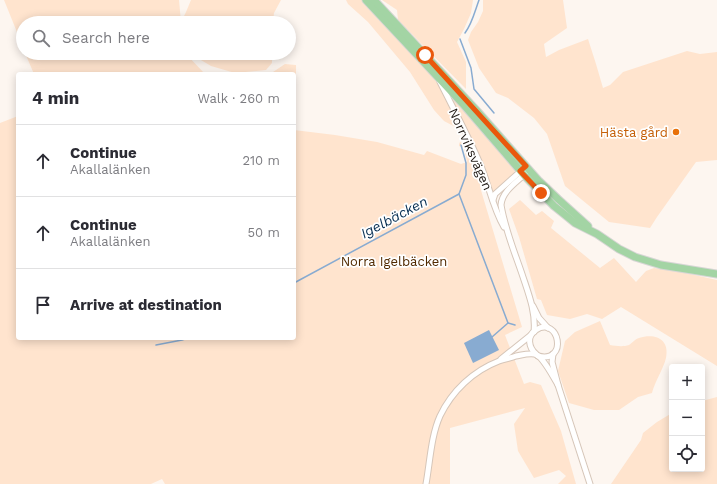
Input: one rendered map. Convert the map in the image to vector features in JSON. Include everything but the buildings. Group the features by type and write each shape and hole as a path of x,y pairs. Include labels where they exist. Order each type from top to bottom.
{"main road":[{"path":"366,0 463,104 522,173 564,214 628,254 669,267 717,274"},
{"path":"374,0 528,168 558,199 597,234"}],"street":[{"name":"Norrviksvägen","path":"437,76 467,135 481,167 502,224 509,236"},
{"name":"Norrviksvägen","path":"493,201 495,194 528,168"},
{"name":"Norrviksvägen","path":"522,173 501,200 502,211 509,236 531,303 534,318 533,333"},
{"name":"Norrviksvägen","path":"531,303 548,328"},
{"path":"426,484 434,433 439,417 459,387 477,372 500,360 541,328 548,328 556,334 558,342 556,350 553,354 552,362 590,484"},
{"path":"533,333 530,339 530,347 558,385"},
{"path":"500,360 522,355 537,355 546,357 553,354"}],"green space":[{"path":"4,0 179,0 180,16 16,16 16,30"},
{"path":"191,0 281,0 274,16 184,16"},
{"path":"346,0 363,0 433,76 461,130 444,121 434,110 410,72 368,22 348,4"},
{"path":"382,0 473,0 471,13 457,42 466,62 466,89 398,20 397,10"},
{"path":"483,0 563,0 567,28 544,44 546,57 559,50 588,39 603,88 610,85 623,72 687,51 700,54 717,52 717,160 696,162 650,228 609,222 565,186 547,134 534,118 508,98 496,93 479,68 468,40 483,11"},
{"path":"28,60 192,60 203,72 33,72"},
{"path":"201,60 272,60 272,63 266,70 232,72 211,66"},
{"path":"285,64 296,65 296,72 273,72"},
{"path":"449,92 515,171 512,176 493,193 448,93"},
{"name":"Norra Igelbäcken","path":"16,117 16,340 296,340 296,130 377,142 424,155 427,151 461,164 467,162 464,148 459,146 459,144 460,142 466,143 478,169 480,176 479,180 481,180 483,184 480,187 522,327 505,335 524,384 530,382 541,385 561,431 576,484 558,484 566,476 559,470 534,478 518,451 514,424 525,408 450,428 450,484 165,484 162,479 151,484 0,484 0,123"},
{"path":"520,200 536,215 542,211 554,221 551,228 600,268 614,258 636,282 646,271 654,268 717,280 717,366 621,307 602,319 587,314 570,319 547,315 541,300 537,299 519,237 509,209"},
{"path":"600,321 610,345 627,346 635,340 651,336 660,339 666,346 666,358 652,393 638,397 619,410 594,410 569,403 558,371 565,341 575,332"},
{"path":"717,397 717,484 611,484 641,440 643,433 669,415 669,472 705,472 705,400"}],"water":[{"path":"489,330 499,350 473,363 464,343"}],"waterway":[{"name":"Igelbäcken","path":"465,33 471,22 479,0"},
{"name":"Igelbäcken","path":"460,39 471,68 474,89 494,113"},
{"name":"Igelbäcken","path":"296,282 459,194 466,175 466,163 461,145"},
{"path":"459,194 508,323 492,337"},
{"path":"508,323 515,325"},
{"name":"Igelbäcken","path":"156,345 182,340"}],"place":[{"name":"Hästa gård","path":"676,132"}],"route":[{"path":"425,55 526,166 520,171 541,193"}]}
